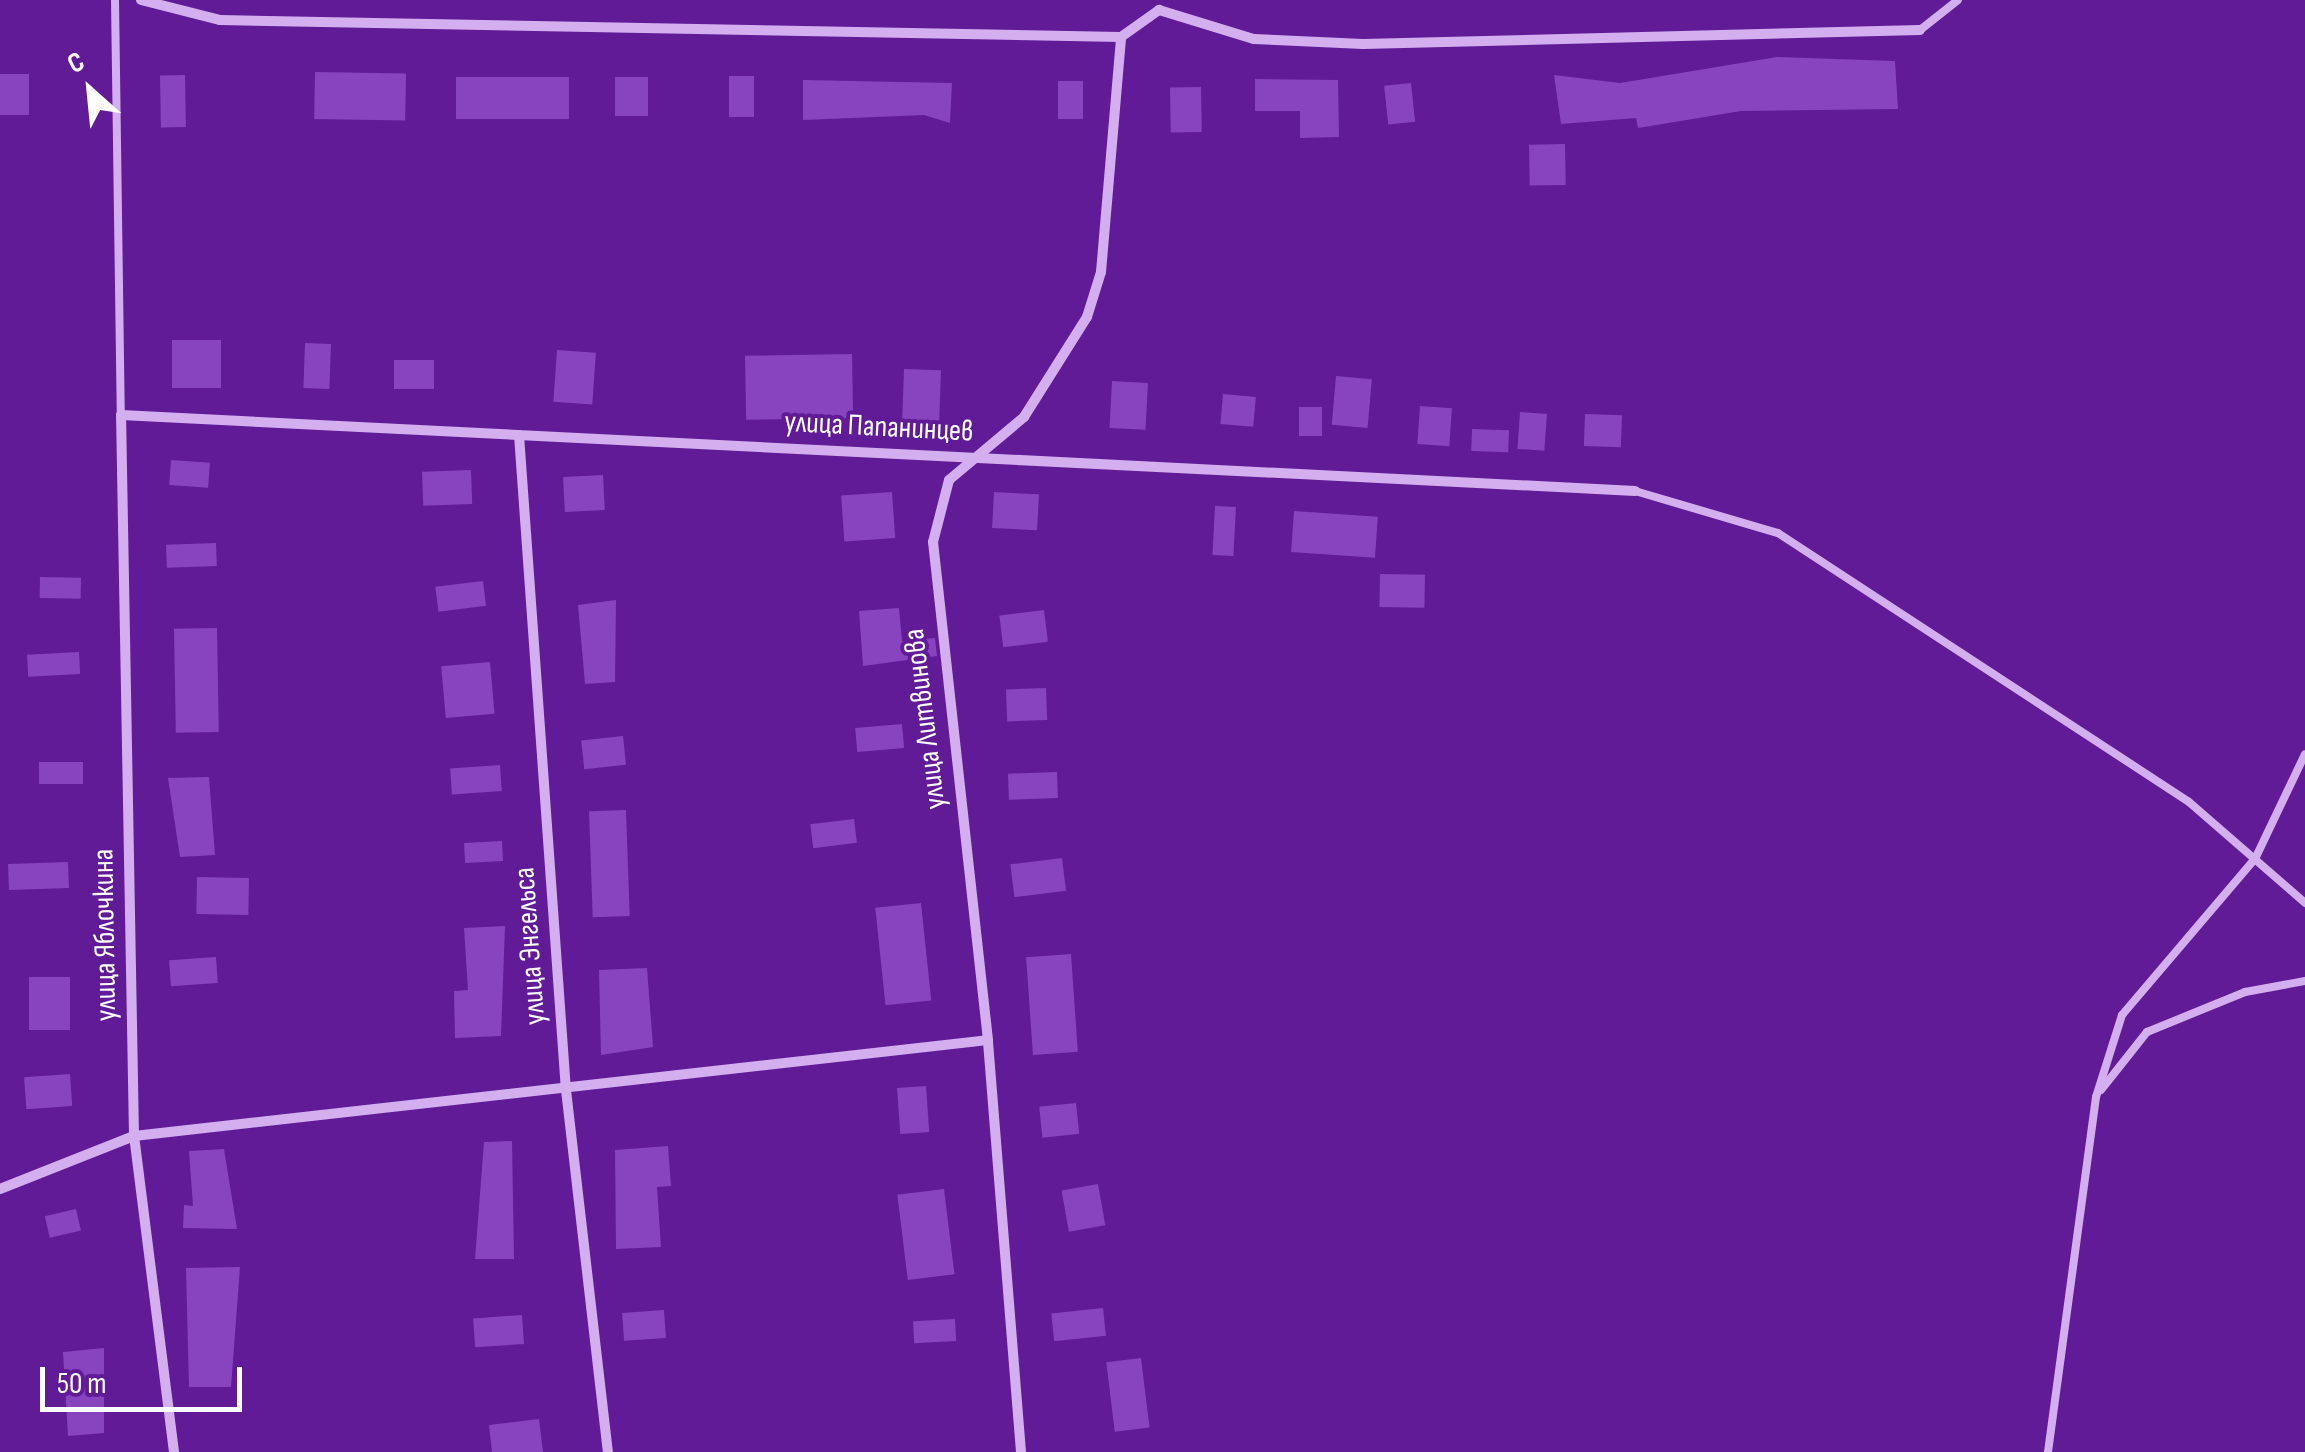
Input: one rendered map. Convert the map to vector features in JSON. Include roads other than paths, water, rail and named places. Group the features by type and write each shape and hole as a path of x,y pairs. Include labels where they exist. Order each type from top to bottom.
{"street":[{"path":"141,0 220,20 1121,37 1160,5 1254,39 1364,44 1920,30"},
{"name":"улица Литвинова","path":"1021,1452 988,1040 933,578 943,496 971,457 1024,418 1087,317 1100,272 1121,37"},
{"name":"улица Папанинцев","path":"121,415 1636,491"},
{"name":"улица Яблочкина","path":"121,415 134,1136 174,1452"},
{"name":"улица Энгельса","path":"519,435 566,1090 608,1452"},
{"path":"0,1189 134,1136 988,1040"}],"lane":[{"path":"115,0 121,415"},
{"path":"1920,30 1958,0"},
{"path":"1636,491 1778,533 2189,802 2305,902"},
{"path":"2048,1452 2096,1097 2122,1015 2255,859 2305,754"},
{"path":"2096,1097 2147,1032 2245,992 2305,981"}]}
